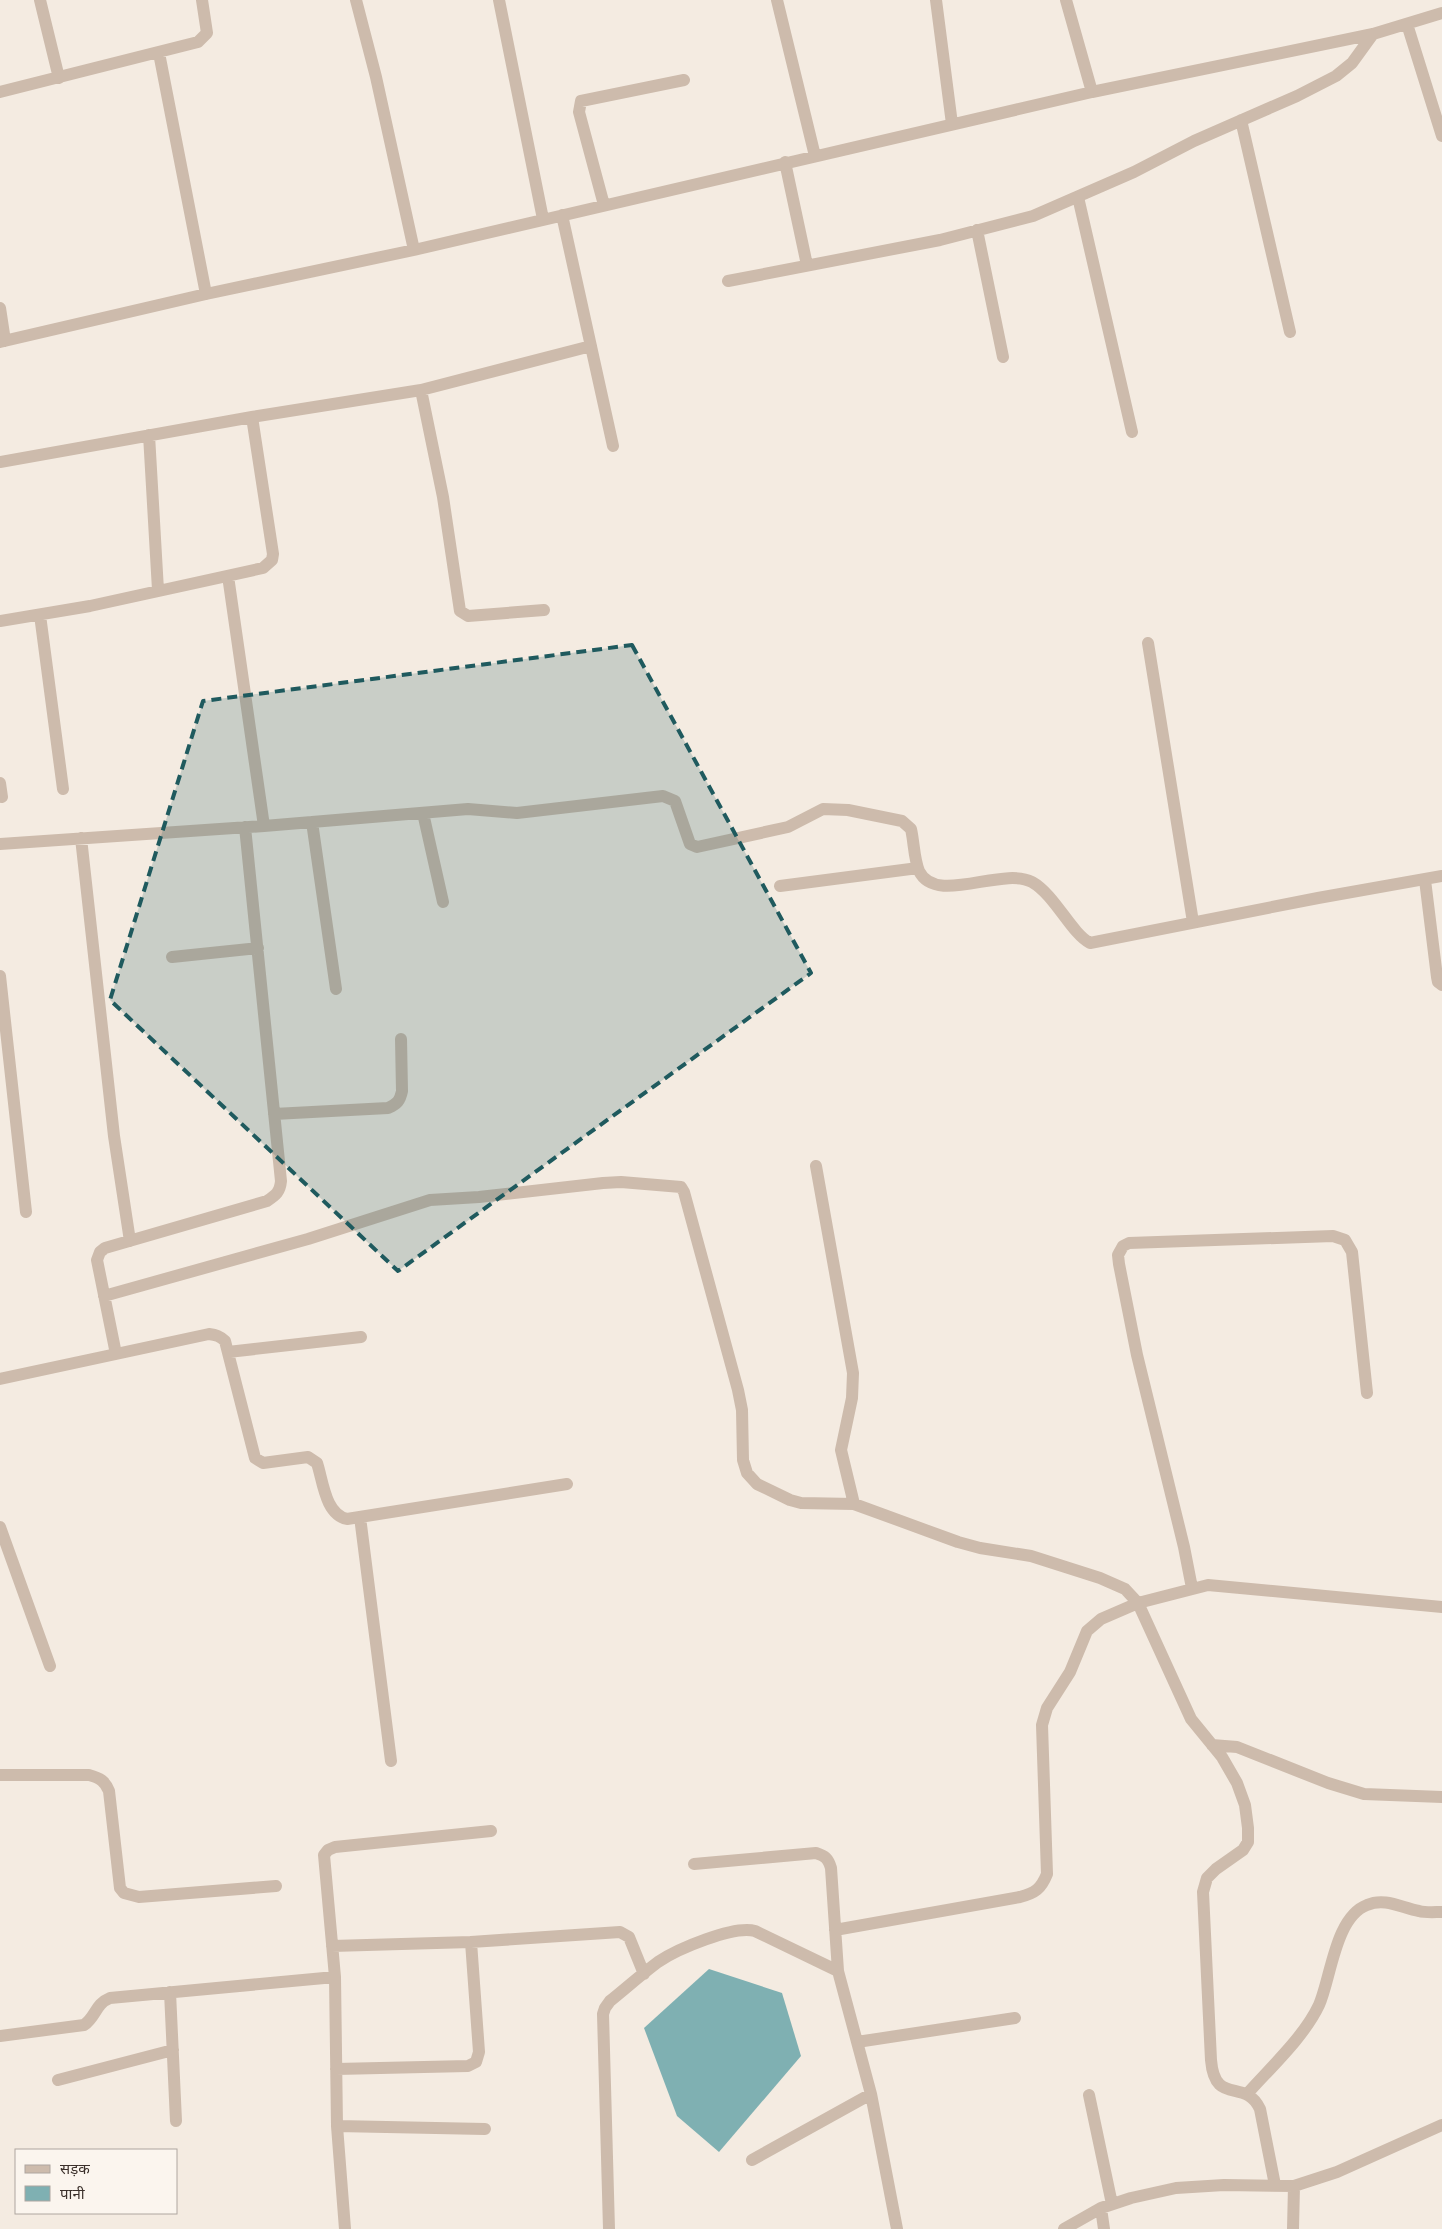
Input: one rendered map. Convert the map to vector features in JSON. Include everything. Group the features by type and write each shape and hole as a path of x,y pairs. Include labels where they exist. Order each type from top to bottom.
{"street":[{"path":"40,0 59,78"},
{"path":"0,92 198,42 205,38 207,26 202,0"},
{"path":"356,0 376,77 414,250"},
{"path":"499,0 543,219"},
{"path":"777,0 815,156"},
{"path":"936,0 952,124"},
{"path":"1066,0 1092,92"},
{"path":"0,308 2,342 206,294 414,250 785,162 1092,92 1373,34 1442,14"},
{"path":"1407,24 1442,136"},
{"path":"728,281 940,240 1033,216 1134,172 1194,141 1297,96 1336,76 1352,63 1373,34"},
{"path":"160,52 206,294"},
{"path":"604,205 579,112 581,101 684,80"},
{"path":"1241,120 1290,332"},
{"path":"785,162 807,265"},
{"path":"1078,197 1132,432"},
{"path":"562,215 613,446"},
{"path":"977,230 1002,357"},
{"path":"0,462 252,417 421,390 591,346"},
{"path":"421,390 443,497 460,611 468,616 544,610"},
{"path":"0,621 90,606 263,568 269,565 273,554 252,417"},
{"path":"149,435 158,590"},
{"path":"228,576 264,826"},
{"path":"40,615 64,789"},
{"path":"1148,643 1193,922"},
{"path":"0,783 2,797"},
{"path":"0,844 264,826 468,809 517,813 663,796 675,801 690,844 697,847 788,827 814,812 832,808 902,821 909,825 918,868 927,880 941,886 952,886 1004,877 1018,877 1031,882 1041,889 1062,911 1084,940 1090,942 1442,876"},
{"path":"423,813 443,902"},
{"path":"312,822 336,989"},
{"path":"116,1354 97,1260 100,1252 105,1248 267,1201 276,1195 280,1189 281,1180 245,827"},
{"path":"81,838 114,1136 130,1241"},
{"path":"780,886 918,868"},
{"path":"1424,880 1437,977 1438,982 1442,985"},
{"path":"172,958 258,948"},
{"path":"0,976 26,1212"},
{"path":"274,1114 388,1108 396,1104 400,1099 402,1091 401,1040"},
{"path":"816,1166 853,1373 852,1398 841,1450 854,1504"},
{"path":"104,1296 308,1239 430,1200 479,1197 603,1183 677,1186 684,1192 738,1390 742,1410 743,1460 747,1473 757,1484 790,1500 801,1503 854,1504 958,1542 980,1548 1032,1556 1100,1578 1124,1589 1138,1603 1191,1719 1201,1734 1212,1745 1237,1783 1245,1805 1248,1842 1243,1850 1216,1869 1208,1878 1203,1892 1212,2074 1216,2083 1223,2088 1247,2094 1256,2101 1260,2109 1275,2186"},
{"path":"1192,1588 1118,1264 1118,1255 1123,1246 1130,1243 1323,1236 1333,1236 1345,1240 1352,1252 1367,1392"},
{"path":"0,1379 209,1334 216,1335 222,1338 228,1352 255,1458 263,1463 308,1457 313,1459 317,1462 335,1514 347,1519 566,1484"},
{"path":"228,1352 361,1337"},
{"path":"360,1516 391,1761"},
{"path":"0,1527 50,1666"},
{"path":"836,1930 1020,1898 1035,1893 1043,1884 1047,1874 1042,1725 1047,1708 1070,1672 1087,1631 1101,1619 1138,1603 1192,1588 1224,1586 1442,1607"},
{"path":"1212,1745 1238,1747 1328,1783 1364,1794 1442,1797"},
{"path":"0,1775 89,1775 99,1777 106,1783 110,1791 120,1888 130,1896 138,1897 276,1886"},
{"path":"345,2229 337,2126 335,1977 323,1862 324,1855 328,1850 335,1847 491,1831"},
{"path":"694,1864 816,1853 824,1856 831,1868 838,1971 871,2094 897,2229"},
{"path":"1247,2094 1302,2032 1318,2005 1338,1939 1354,1915 1367,1905 1382,1902 1420,1912 1442,1912"},
{"path":"609,2229 603,2014 604,2008 610,2001 660,1961 696,1944 740,1929 748,1929 838,1971"},
{"path":"332,1946 471,1942 620,1932 629,1937 644,1974"},
{"path":"336,2069 468,2066 476,2062 479,2052 471,1942"},
{"path":"0,2036 84,2025 89,2022 101,2002 110,1998 335,1977"},
{"path":"170,1992 176,2121"},
{"path":"857,2042 1015,2018"},
{"path":"58,2080 173,2050"},
{"path":"752,2160 871,2094"},
{"path":"1089,2095 1107,2206 1104,2229"},
{"path":"1064,2229 1107,2206 1131,2198 1176,2188 1294,2186 1337,2172 1442,2125"},
{"path":"337,2126 485,2129"},
{"path":"1293,2229 1294,2186"}],"highlighted area":[{"path":"632,645 811,973 398,1271 110,1000 203,701"}],"water":[{"path":"709,1969 782,1993 801,2056 719,2152 677,2116 644,2028"}]}
